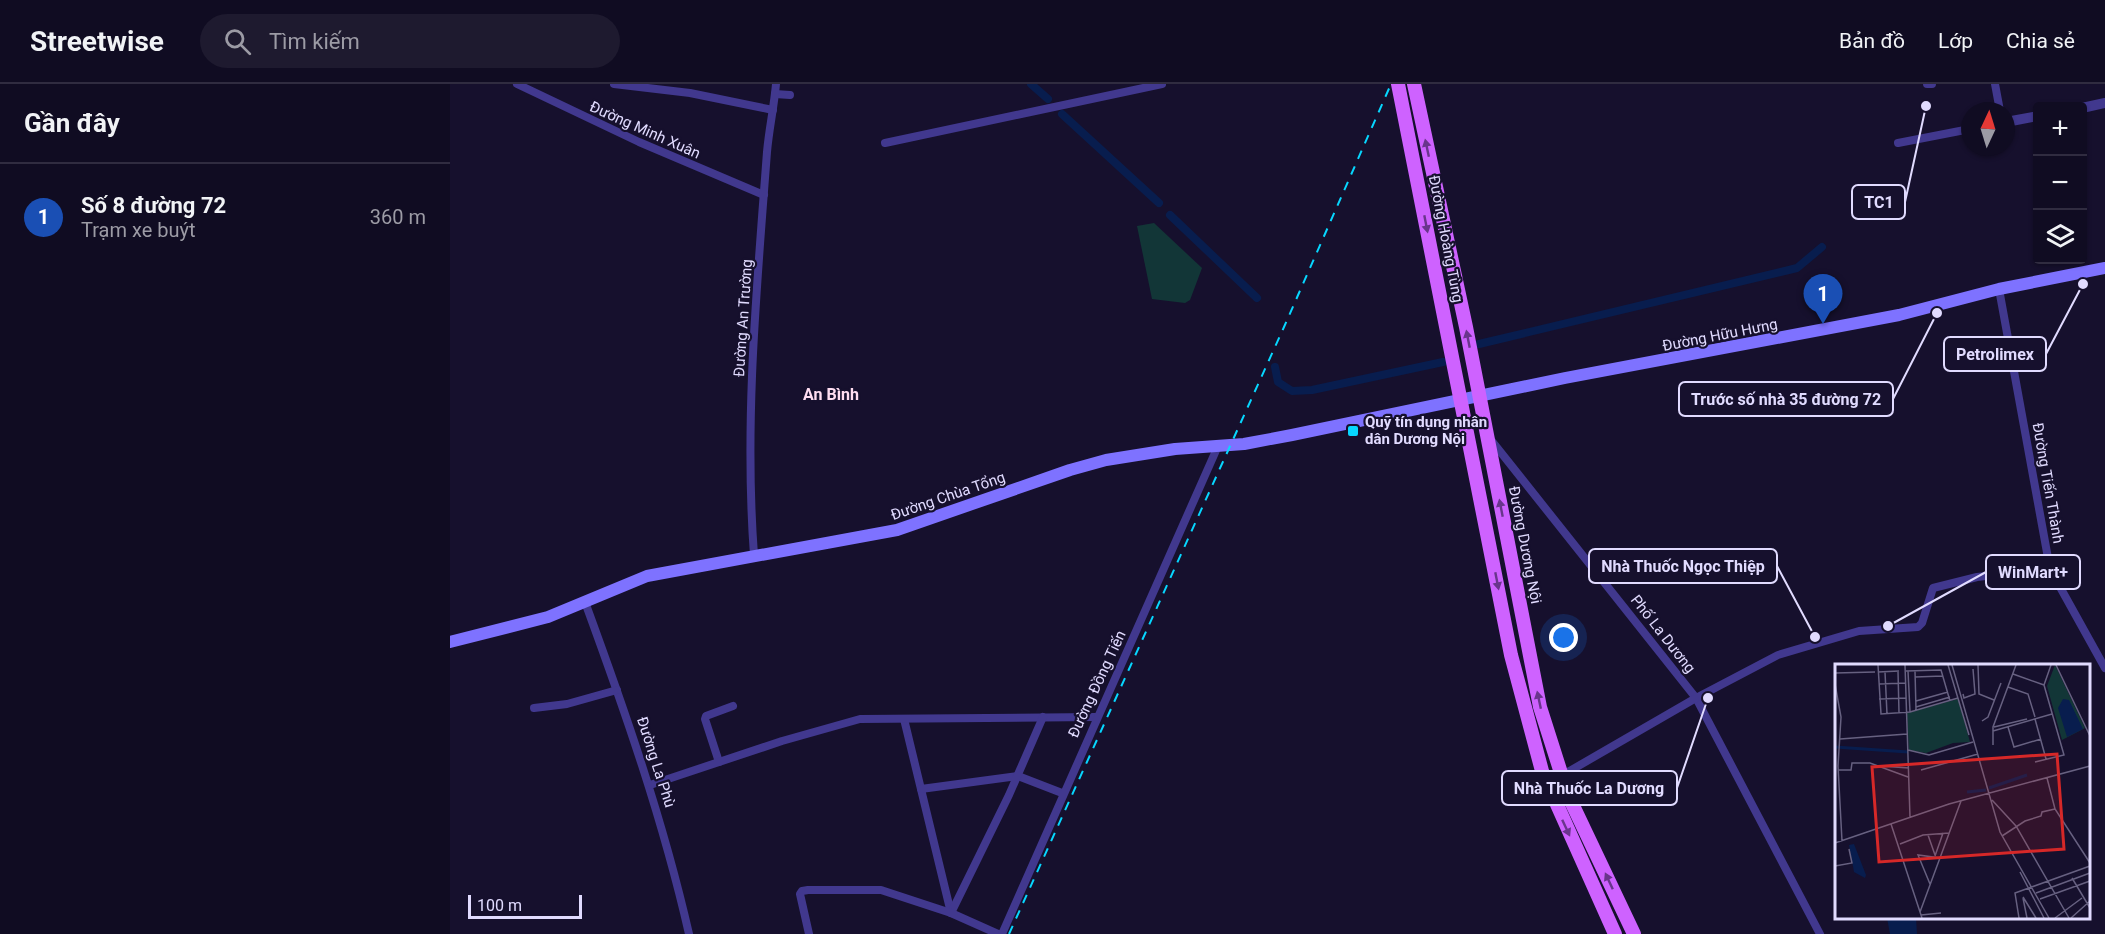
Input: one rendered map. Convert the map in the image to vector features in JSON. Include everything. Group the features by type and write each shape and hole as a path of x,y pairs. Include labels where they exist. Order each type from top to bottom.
{"main road":[{"name":"Đường Hoàng Tùng","path":"1398,84 1461,400"},
{"name":"Đường Hoàng Tùng","path":"1414,84 1480,396"},
{"name":"Đường Hữu Hưng","path":"1461,400 1899,315 1998,289 2105,268"},
{"name":"Đường Dương Nội","path":"1480,396 1540,707 1561,776 1634,934"},
{"name":"Đường Chùa Tổng","path":"450,642 548,617 647,576 897,530 1070,470 1106,460 1292,435 1461,400"},
{"path":"1461,400 1511,655 1530,732 1547,784 1615,934"},
{"path":"1547,784 1561,776"}],"street":[{"name":"Đường Minh Xuân","path":"518,84 639,142 764,195"},
{"path":"614,84 690,93 773,110"},
{"name":"Đường An Trường","path":"754,555 752,383 764,195 776,84"},
{"path":"885,143 1162,84"},
{"path":"1926,84 1932,84"},
{"path":"1995,84 1998,102"},
{"path":"775,94 790,95"},
{"path":"2087,107 2105,103"},
{"path":"2015,120 2033,117"},
{"path":"1898,143 1961,131"},
{"name":"Đường Tiến Thành","path":"1998,289 2050,569 2105,668"},
{"name":"Phố La Dương","path":"1487,435 1696,698 1820,934"},
{"name":"Đường Đồng Tiến","path":"1000,934 1218,446"},
{"path":"1561,776 1757,664 1804,645 1859,631 1918,627 1922,623 1933,588 1977,577 2050,569"},
{"name":"Đường La Phù","path":"585,602 650,785 668,845 689,934"},
{"path":"534,708 567,704 617,690"},
{"path":"719,762 705,719 706,716 733,706"},
{"path":"951,913 1018,776 1042,717"},
{"path":"650,785 849,721 1096,717"},
{"path":"904,719 951,913"},
{"path":"921,789 1018,776 1062,793"},
{"path":"809,934 800,894 802,891 881,890 951,913 1000,934"}],"green space":[{"path":"1154,223 1202,268 1190,300 1185,303 1152,299 1137,226"}],"water":[{"path":"1887,919 1916,919 1917,934 1890,934"}],"waterway":[{"path":"1031,84 1048,99"},
{"path":"1062,114 1159,203"},
{"path":"1170,215 1257,298"},
{"path":"1479,344 1797,268 1822,247"},
{"path":"1275,367 1278,382 1292,391 1312,390 1443,362"}],"railway":[{"path":"1009,934 1284,327 1391,84"}],"place":[{"name":"TC1","path":"1926,106"},
{"name":"Petrolimex","path":"2083,284"},
{"name":"Trước số nhà 35 đường 72","path":"1937,313"},
{"name":"Số 8 đường 72","path":"1823,324"},
{"name":"Quỹ tín dụng nhân dân Dương Nội","path":"1353,431"},
{"name":"WinMart+","path":"1888,626"},
{"name":"Nhà Thuốc Ngọc Thiệp","path":"1815,637"},
{"name":"Nhà Thuốc La Dương","path":"1708,698"}],"district":[{"name":"An Bình","path":"831,394"}]}
